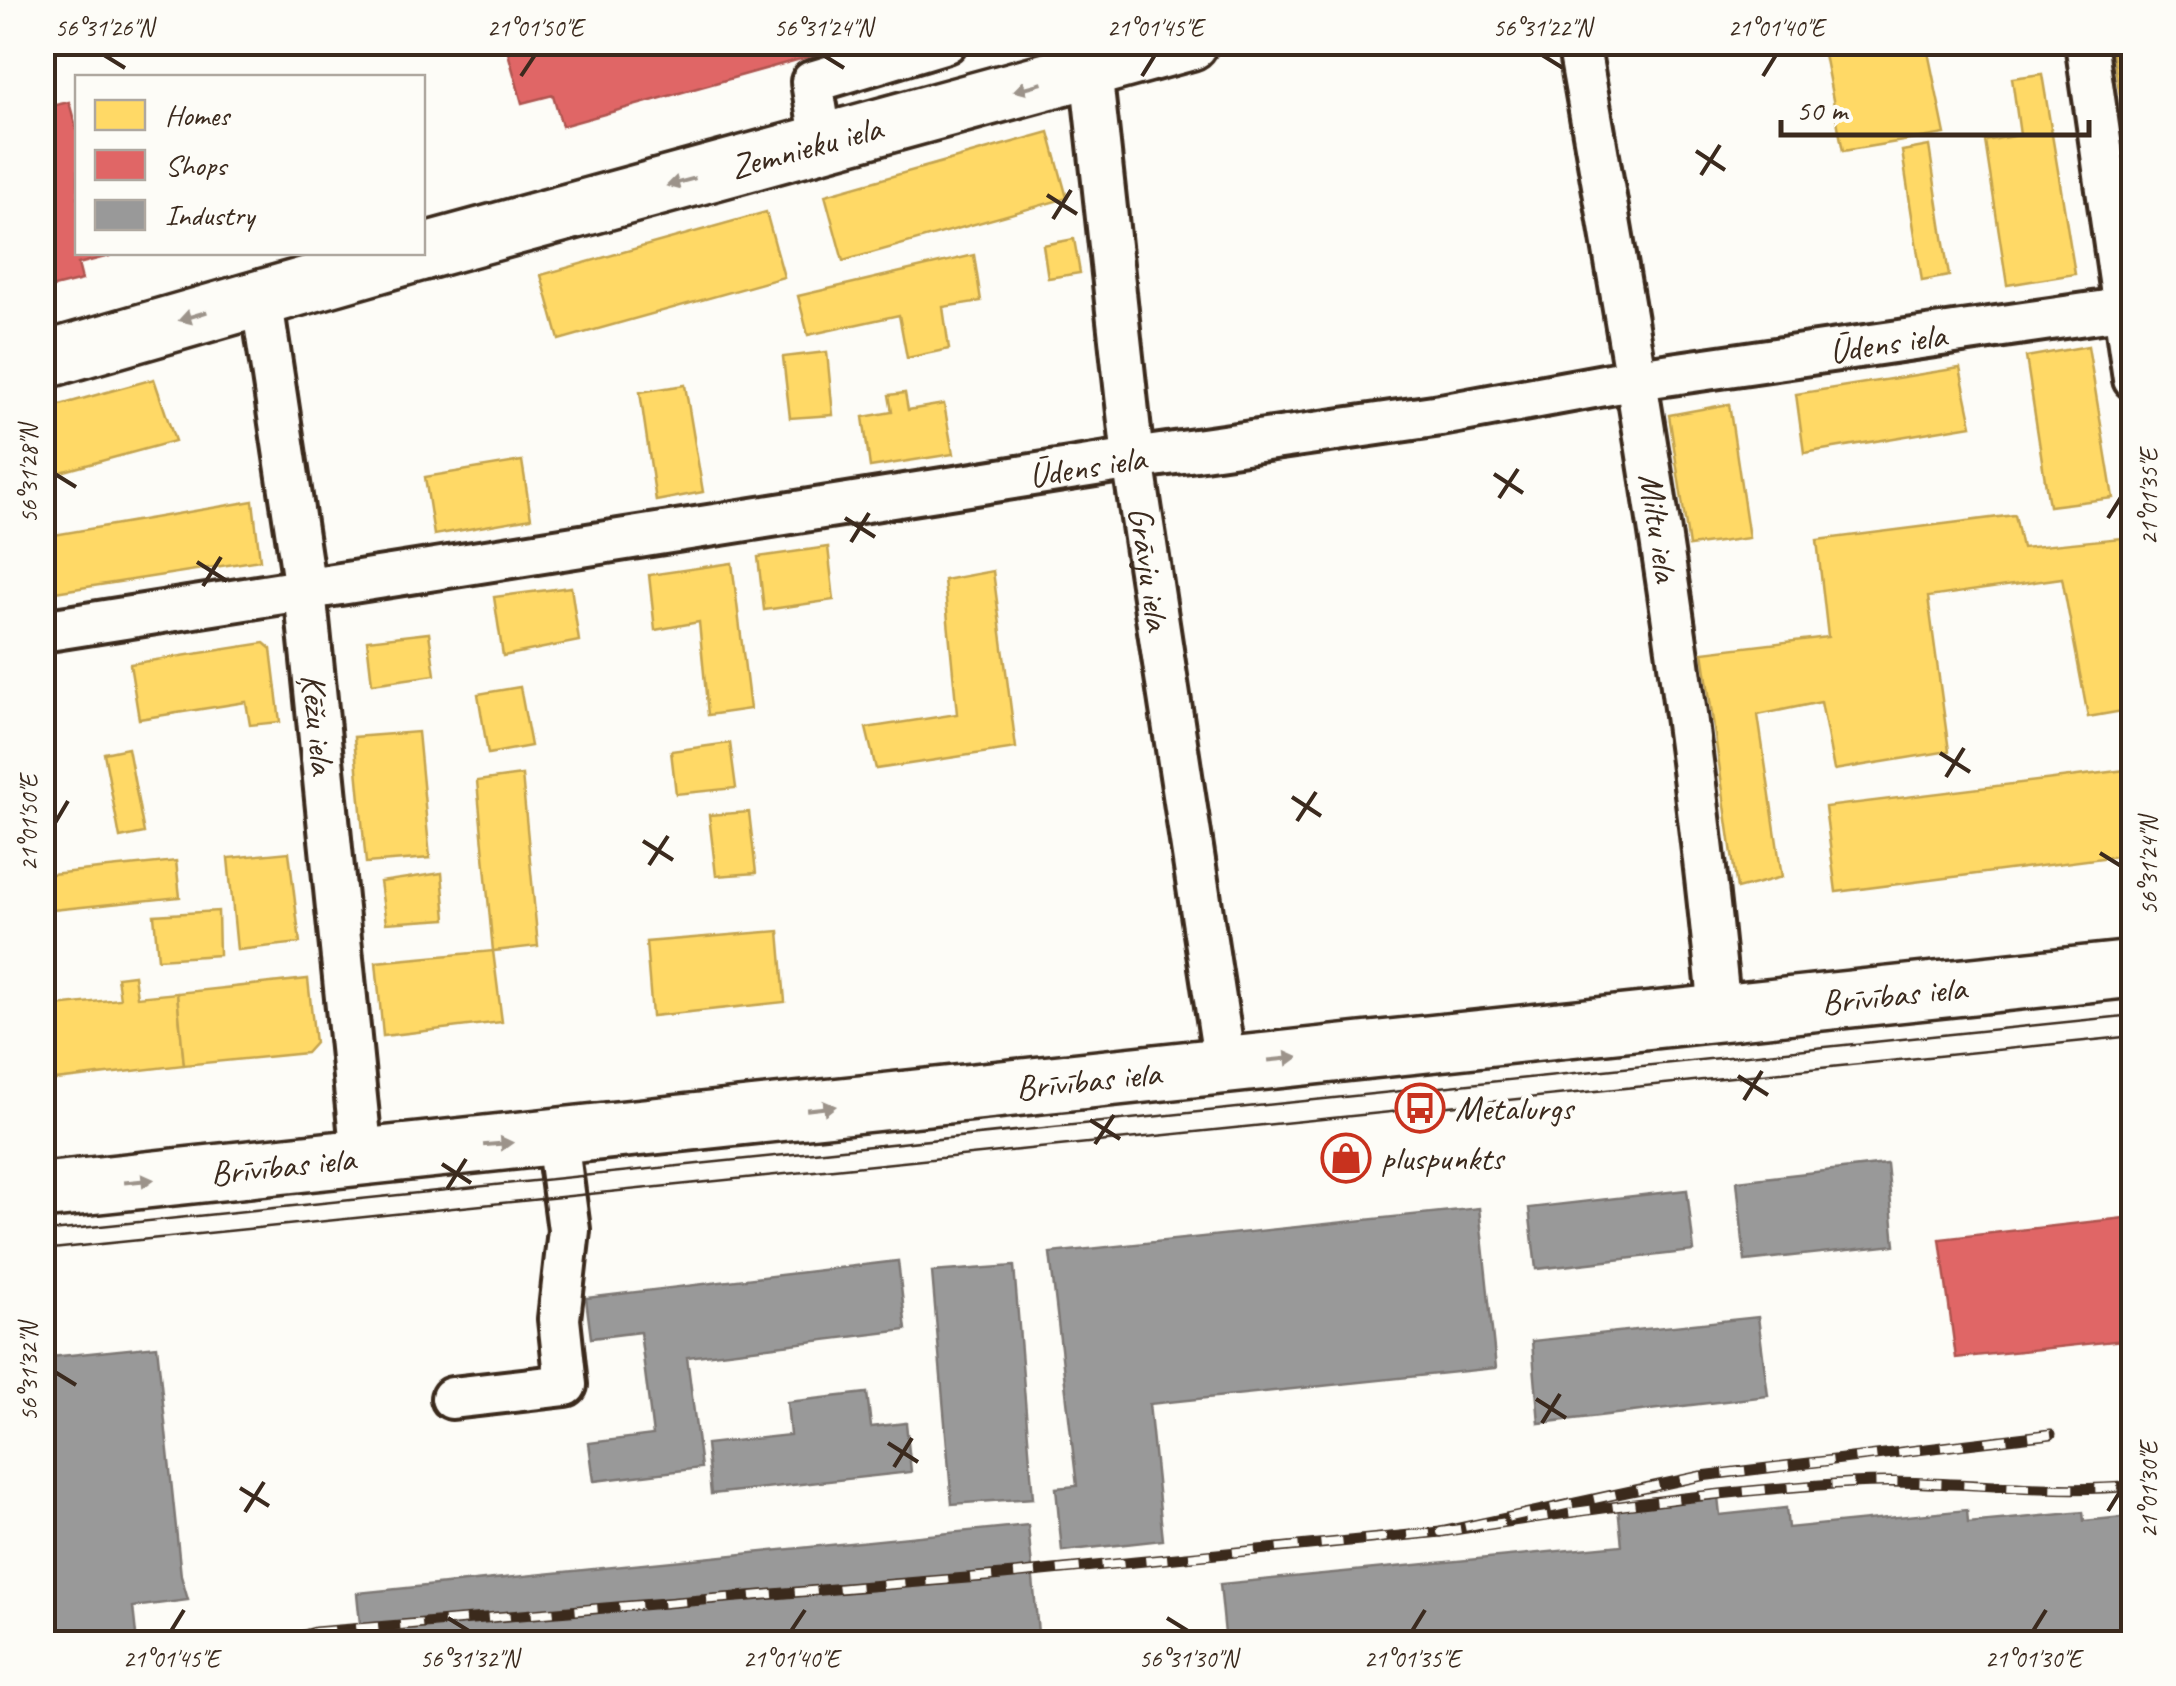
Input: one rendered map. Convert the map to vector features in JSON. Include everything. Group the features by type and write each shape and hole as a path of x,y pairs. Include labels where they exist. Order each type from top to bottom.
{"highway":[{"name":"Zemnieku iela","path":"425,251 1190,42"},
{"name":"Zemnieku iela","path":"42,361 411,255"},
{"name":"Brīvības iela","path":"42,1191 2134,969"}],"street":[{"path":"822,144 812,82 946,42"},
{"name":"Miltu iela","path":"1578,42 1637,379 1686,712 1720,1014"},
{"path":"2086,42 2127,308 2134,379"},
{"name":"Grāvju iela","path":"1091,70 1133,460 1224,1065"},
{"name":"Ķēžu iela","path":"261,296 305,590 362,1157"},
{"name":"Ūdens iela","path":"42,631 1442,415 1637,379 2127,308"},
{"path":"452,1398 566,1385 559,1319 569,1230 557,1138"}],"building: Homes":[{"path":"1926,42 1945,134 1843,151 1822,44"},
{"path":"2111,42 2134,42 2134,147 2129,148"},
{"path":"2042,74 2075,274 2007,285 1985,141 2020,135 2012,78"},
{"path":"1049,132 1067,198 843,261 825,195"},
{"path":"1929,146 1949,276 1922,281 1902,151"},
{"path":"766,212 784,277 559,340 541,275"},
{"path":"1074,239 1080,273 1048,278 1043,245"},
{"path":"974,255 981,301 943,307 949,349 907,358 899,315 808,335 798,296"},
{"path":"2088,346 2113,498 2049,506 2026,357"},
{"path":"827,352 833,415 790,418 783,357"},
{"path":"1960,368 1972,425 1804,453 1796,394"},
{"path":"154,379 175,441 42,477 42,410"},
{"path":"685,385 703,492 656,501 640,392"},
{"path":"905,393 908,410 944,404 953,454 870,467 863,417 892,412 889,395"},
{"path":"1729,404 1749,538 1689,546 1669,415"},
{"path":"522,461 531,518 434,535 425,477"},
{"path":"253,501 260,560 42,594 42,537"},
{"path":"2015,515 2022,548 2121,538 2134,611 2134,709 2088,717 2062,578 1928,597 1949,751 1834,770 1821,702 1758,715 1782,877 1737,889 1703,652 1828,637 1817,540"},
{"path":"828,547 834,600 764,610 758,557"},
{"path":"732,563 750,709 708,715 699,622 655,630 649,575"},
{"path":"993,571 1016,748 876,769 866,728 957,714 944,580"},
{"path":"571,587 579,641 503,656 494,597"},
{"path":"429,633 435,675 372,684 367,640"},
{"path":"264,643 271,649 280,722 250,725 246,702 139,719 130,664"},
{"path":"520,687 531,746 488,754 478,694"},
{"path":"418,732 430,858 366,863 354,737"},
{"path":"730,743 736,788 676,794 671,751"},
{"path":"128,748 144,833 120,838 104,753"},
{"path":"2134,769 2134,854 1836,892 1825,807"},
{"path":"522,775 538,946 493,951 477,781"},
{"path":"749,812 756,873 716,876 709,815"},
{"path":"289,852 300,943 237,950 228,858"},
{"path":"176,861 180,897 42,911 42,875"},
{"path":"442,873 446,919 386,923 380,882"},
{"path":"218,911 219,955 158,959 154,915"},
{"path":"779,931 785,1002 652,1016 646,942"},
{"path":"493,951 502,1022 383,1036 376,962"},
{"path":"134,975 137,997 177,993 184,1065 55,1080 46,1007 120,999 117,977"},
{"path":"308,979 315,1043 306,1053 184,1065 177,993"}],"building: Shops":[{"path":"505,42 861,42 562,126 553,95 522,103"},
{"path":"69,102 75,124 75,255 109,256 78,264 82,280 42,290 42,108"},
{"path":"2134,1217 2134,1339 1956,1358 1940,1239"}],"building: Industry":[{"path":"1887,1164 1895,1245 1745,1261 1737,1181"},
{"path":"1687,1190 1694,1251 1536,1269 1529,1208"},
{"path":"1479,1208 1496,1368 1149,1404 1163,1540 1062,1551 1056,1488 1077,1486 1050,1253"},
{"path":"898,1261 906,1330 687,1357 701,1468 594,1481 589,1443 653,1435 640,1332 591,1338 586,1298"},
{"path":"1014,1266 1033,1498 952,1504 932,1272"},
{"path":"1758,1317 1768,1396 1539,1423 1532,1341"},
{"path":"157,1346 181,1576 188,1600 133,1607 137,1644 42,1644 42,1358"},
{"path":"867,1393 871,1427 906,1423 911,1472 711,1494 706,1444 790,1435 787,1402"},
{"path":"1718,1497 1720,1515 1786,1508 1788,1528 1967,1510 1968,1523 2083,1512 2084,1521 2134,1516 2134,1644 1226,1644 1220,1584 1622,1545 1618,1507"},
{"path":"1028,1525 1039,1644 362,1644 357,1593"}],"tram line":[{"path":"42,1232 2134,1015"},
{"path":"42,1250 2134,1036"}],"railway":[{"path":"2051,1434 1701,1476 1441,1532 1645,1503 1851,1483 2063,1489 2134,1486"},
{"path":"270,1644 315,1632 1003,1575 1441,1532"}],"place":[{"name":"Metalurgs","path":"1420,1108"},
{"name":"pluspunkts","path":"1346,1158"}]}
